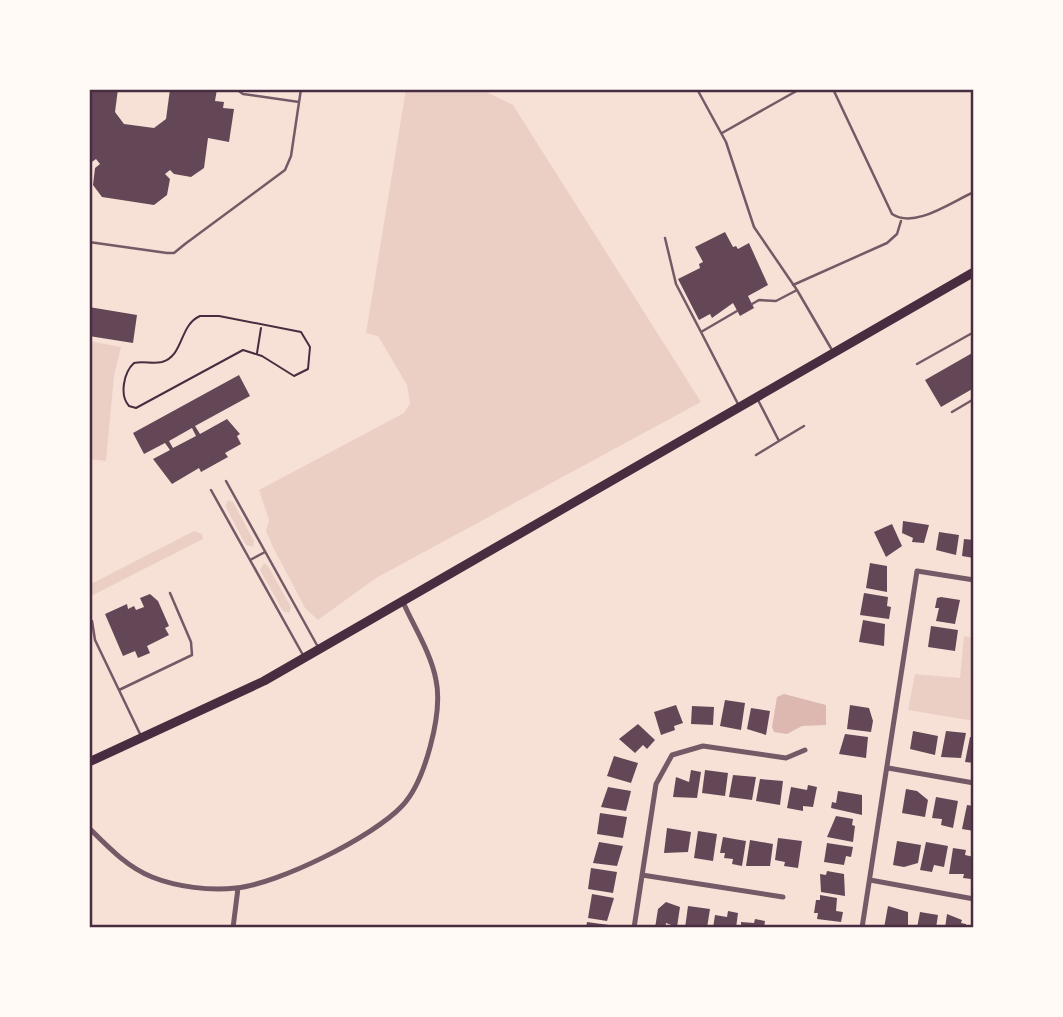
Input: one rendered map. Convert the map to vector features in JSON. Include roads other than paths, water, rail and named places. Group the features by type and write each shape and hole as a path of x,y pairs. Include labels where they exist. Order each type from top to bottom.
{"main road":[{"path":"89,762 202,712 304,658 973,275"}],"street":[{"path":"862,928 917,571 974,580"},
{"path":"89,828 132,866 153,877 177,884 238,888 284,874 347,844 390,818 413,791 425,761 434,722 437,681 403,602"},
{"path":"634,928 656,784 671,755 703,746 786,758 805,750"},
{"path":"888,768 974,783"},
{"path":"642,875 783,897"},
{"path":"870,880 974,899"},
{"path":"233,928 238,888"}],"lane":[{"path":"236,89 243,94 299,103"},
{"path":"89,242 174,253 285,170 291,156 301,89"},
{"path":"697,89 722,133 754,227 797,290 834,353"},
{"path":"722,133 800,89"},
{"path":"832,89 885,204 901,220 913,219 974,191"},
{"path":"793,285 887,243 897,234 901,220"},
{"path":"665,238 676,284 740,407"},
{"path":"752,304 759,300 776,301 797,290"},
{"path":"701,332 737,311"},
{"path":"916,364 974,332"},
{"path":"757,397 779,441"},
{"path":"952,412 974,399"},
{"path":"756,455 804,426"},
{"path":"226,481 320,649"},
{"path":"211,490 304,658"},
{"path":"250,560 265,552"},
{"path":"119,690 191,655 191,642 170,593"},
{"path":"92,621 95,640 142,739"},
{"path":"89,642 95,640"}]}
